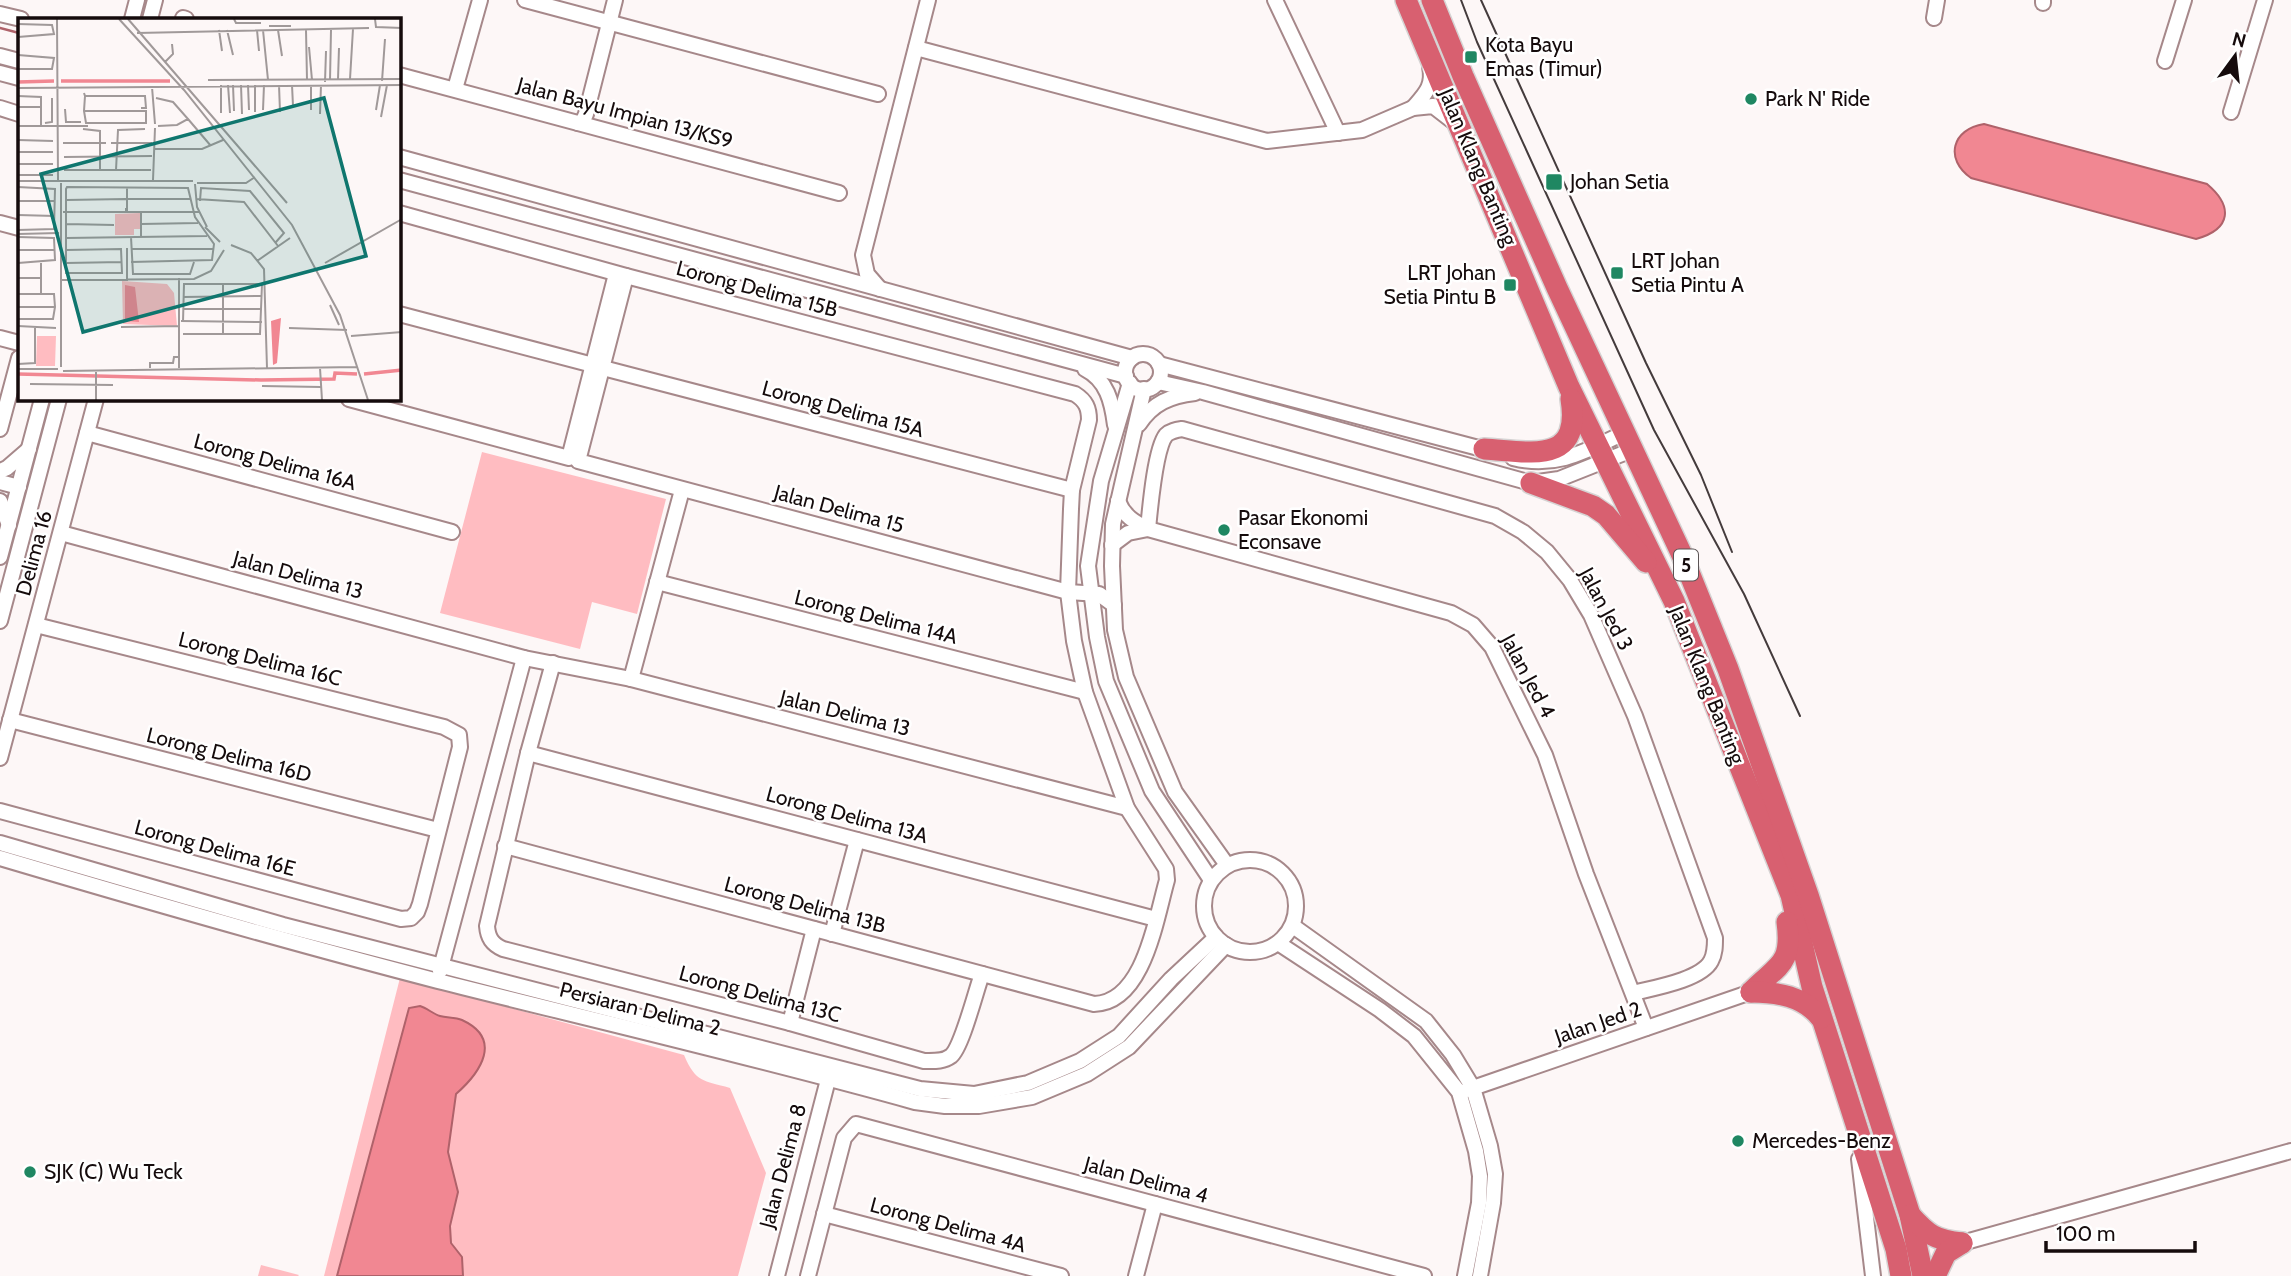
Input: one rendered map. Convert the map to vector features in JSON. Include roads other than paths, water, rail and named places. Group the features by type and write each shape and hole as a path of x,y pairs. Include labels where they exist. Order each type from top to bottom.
{"highway":[{"name":"Jalan Klang Banting","path":"1406,0 1569,387 1674,601 1791,895 1822,1020 1896,1249 1901,1276"},
{"name":"Jalan Klang Banting","path":"1432,0 1463,76 1628,442 1682,555 1728,669 1808,895 1910,1215 1923,1276"},
{"path":"1484,449 1526,454 1540,453 1557,446 1572,426 1569,387"},
{"path":"1531,483 1593,506 1606,514 1674,601"},
{"path":"1751,992 1780,967 1786,956 1791,895"},
{"path":"1751,992 1790,996 1812,1008 1822,1020"},
{"path":"1910,1215 1927,1234 1942,1241 1962,1243"},
{"path":"1935,1276 1947,1253 1962,1243"},
{"path":"1896,1249 1907,1255 1913,1276"}],"street":[{"path":"132,18 136,0"},
{"path":"150,18 155,0"},
{"path":"455,89 480,0"},
{"path":"524,0 878,94"},
{"path":"578,123 583,121 586,114 615,0"},
{"path":"835,277 852,269 863,254 928,0"},
{"path":"1275,0 1338,133"},
{"path":"1934,18 1937,0"},
{"path":"2165,61 2184,0"},
{"path":"2231,112 2265,0"},
{"path":"0,14 18,18"},
{"path":"1413,108 1426,94 1433,79 1423,38"},
{"path":"916,48 1268,141 1362,130 1413,108 1433,106 1452,119 1466,140"},
{"path":"0,56 18,61"},
{"path":"0,73 18,78"},
{"name":"Jalan Bayu Impian 13/KS9","path":"401,76 839,193"},
{"path":"0,108 18,114"},
{"path":"401,158 1131,359"},
{"path":"401,181 1071,362 1128,379 1136,388 1151,386 1203,392 1531,483 1559,480 1602,452"},
{"name":"Lorong Delima 15B","path":"401,214 621,275 1075,394 1086,403 1089,420 1072,490"},
{"path":"0,223 18,228"},
{"path":"863,254 867,274 882,290"},
{"path":"574,459 621,275"},
{"name":"Lorong Delima 15A","path":"401,315 1072,490"},
{"path":"0,338 18,344"},
{"path":"1071,362 1131,359 1147,354 1159,363 1531,463 1546,463 1602,452 1628,442"},
{"path":"1131,359 1126,368 1128,379 1101,481 1088,566 1091,594 1106,681 1152,791 1211,880"},
{"path":"0,429 18,362"},
{"path":"1071,362 1093,373 1101,382 1110,396 1116,430"},
{"path":"1159,363 1161,371 1151,386 1134,431 1118,502 1112,545 1115,631 1126,677 1175,792 1227,865"},
{"path":"1134,431 1146,413 1157,404 1177,395 1203,392"},
{"path":"0,557 41,401"},
{"path":"0,621 58,401"},
{"name":"Delima 16","path":"0,758 95,401"},
{"name":"Jalan Delima 15","path":"356,401 1068,592 1091,594"},
{"name":"Jalan Jed 3","path":"1148,529 1151,496 1162,443 1166,435 1173,430 1182,429 1496,516 1523,532 1547,552 1582,598 1635,716 1715,939 1711,963 1702,970 1680,980 1633,993"},
{"name":"Lorong Delima 16A","path":"87,433 452,532"},
{"path":"0,471 29,449"},
{"path":"19,487 38,477"},
{"path":"0,482 19,487 31,505"},
{"path":"631,679 682,490"},
{"path":"1072,490 1068,592 1074,640 1085,692 1127,808 1166,869 1167,880 1156,919"},
{"path":"0,501 9,525"},
{"name":"Jalan Jed 4","path":"1118,502 1121,510 1130,519 1148,529 1451,613 1472,625 1492,647 1545,755 1586,874 1646,1028"},
{"path":"1112,545 1128,533 1148,529"},
{"name":"Jalan Delima 13","path":"61,533 524,658 631,679 1127,808"},
{"path":"1091,594 1104,587 1113,577"},
{"name":"Lorong Delima 14A","path":"657,582 1085,692"},
{"path":"1091,594 1104,597 1114,605"},
{"name":"Lorong Delima 16C","path":"36,625 444,727 459,735 460,747 438,830"},
{"path":"437,980 524,658"},
{"path":"505,846 553,663"},
{"name":"Lorong Delima 16D","path":"10,720 438,830"},
{"name":"Lorong Delima 13A","path":"528,752 1156,919"},
{"name":"Lorong Delima 16E","path":"0,811 401,919 411,918 417,912 438,830"},
{"path":"832,934 856,840"},
{"name":"Persiaran Delima 2","path":"0,844 283,925 442,964 830,1072"},
{"name":"Lorong Delima 13C","path":"505,846 487,926 488,935 494,945 503,949 924,1060 938,1061 953,1055 960,1042 982,974"},
{"name":"Lorong Delima 13B","path":"505,846 1094,1004 1113,1001 1129,986 1142,963 1156,919"},
{"name":"Persiaran Delima 2","path":"0,858 279,939 437,980 830,1072 946,1093 974,1094 1028,1083 1080,1060 1119,1035 1171,979 1221,941"},
{"path":"1253,859 1277,868 1288,878 1294,889 1297,901 1293,926 1278,943 1266,950 1239,951 1221,941 1207,924 1204,909 1205,894 1211,880 1227,865 1240,860 1253,859"},
{"path":"1293,926 1426,1021 1453,1055 1490,1146 1494,1174 1493,1203 1480,1276"},
{"path":"790,1023 814,929"},
{"path":"1278,943 1380,1010 1414,1036 1466,1090 1480,1176 1479,1203 1465,1276"},
{"name":"Jalan Jed 2","path":"1466,1090 1751,992"},
{"name":"Jalan Delima 8","path":"777,1276 830,1072"},
{"path":"1855,1121 1873,1276"},
{"name":"Jalan Delima 4","path":"824,1214 844,1138 856,1124 1424,1276"},
{"path":"1962,1243 2291,1151"},
{"path":"1136,1276 1155,1204"},
{"path":"807,1276 824,1214"},
{"name":"Lorong Delima 4A","path":"824,1214 1061,1276"},
{"path":"1871,1250 1896,1249"}],"waterway":[{"path":"0,28 18,33"}],"tram line":[{"path":"1461,0 1477,42 1654,430 1744,594 1800,716"},
{"path":"1481,0 1646,363 1701,475 1732,552"}],"place":[{"name":"Kota Bayu Emas (Timur)","path":"1471,57"},
{"name":"Park N' Ride","path":"1751,99"},
{"name":"Johan Setia","path":"1554,182"},
{"name":"LRT Johan Setia Pintu A","path":"1617,273"},
{"name":"LRT Johan Setia Pintu B","path":"1510,285"},
{"name":"Pasar Ekonomi Econsave","path":"1224,530"},
{"name":"Mercedes-Benz","path":"1738,1141"},
{"name":"SJK (C) Wu Teck","path":"30,1172"}]}
